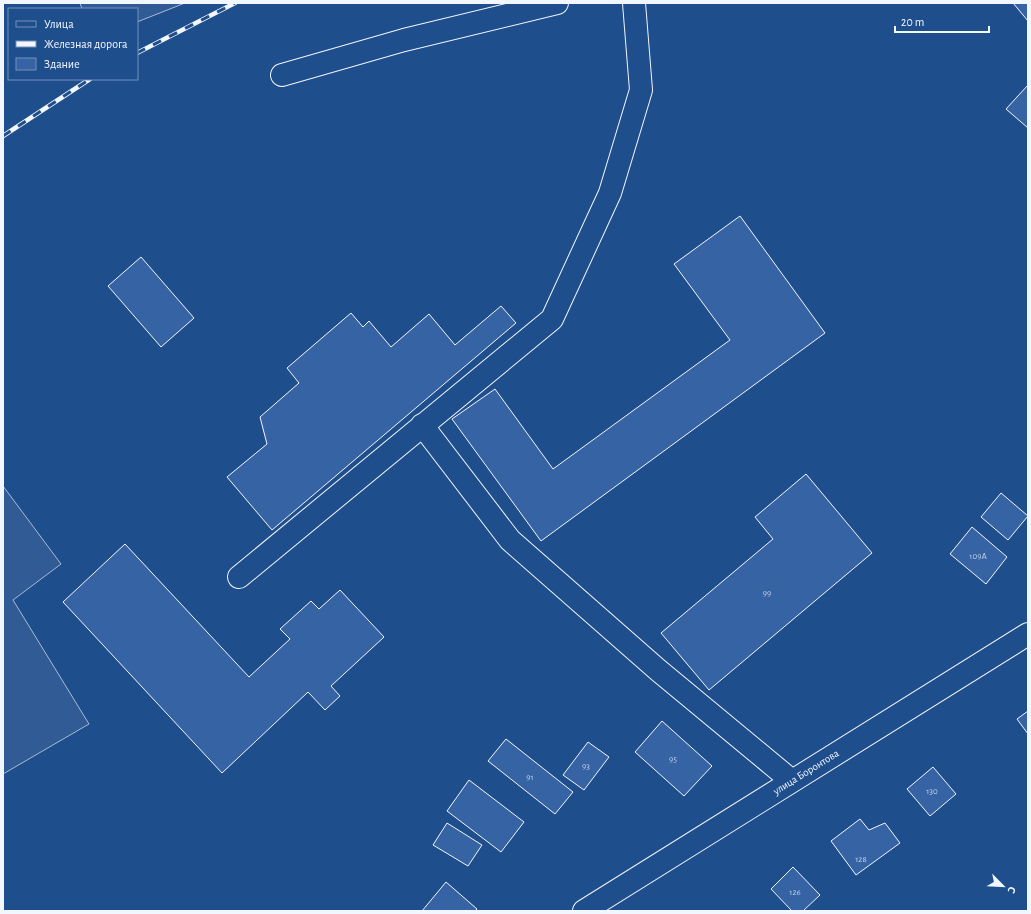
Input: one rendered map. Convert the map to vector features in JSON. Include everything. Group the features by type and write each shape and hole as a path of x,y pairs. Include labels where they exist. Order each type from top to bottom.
{"street":[{"path":"282,75 404,40 557,3"},
{"path":"239,577 552,319 610,193 641,90 634,3"},
{"path":"422,426 510,540 658,670 792,781"},
{"name":"улица Боронтова","path":"584,911 1028,634"}],"shaded area":[{"path":"80,3 185,3 138,22 138,8 82,8"},
{"path":"3,486 61,564 13,600 89,724 3,774"}],"building":[{"path":"1013,3 1028,3 1028,21"},
{"path":"1028,85 1028,128 1006,109"},
{"path":"740,216 825,333 541,541 452,419 495,389 553,469 730,340 674,264"},
{"path":"141,257 194,318 161,347 108,286"},
{"path":"501,306 516,323 272,530 227,477 267,444 260,417 299,383 287,368 351,313 363,327 369,321 391,347 429,314 455,345"},
{"path":"806,474 872,553 709,690 661,633 773,539 755,517"},
{"path":"1001,493 1028,516 1008,540 981,517"},
{"path":"972,527 1007,557 986,584 950,554"},
{"path":"125,544 249,677 290,639 280,629 311,601 319,609 340,590 384,637 331,686 340,696 325,710 308,692 222,773 63,602"},
{"path":"1028,711 1028,734 1017,719"},
{"path":"662,721 712,766 684,796 635,752"},
{"path":"506,739 573,792 555,814 488,761"},
{"path":"588,742 609,757 584,790 563,775"},
{"path":"933,767 956,794 930,816 907,789"},
{"path":"469,780 524,822 501,852 447,811"},
{"path":"860,819 869,830 885,823 900,843 856,875 831,841"},
{"path":"447,823 482,845 468,866 433,845"},
{"path":"793,867 820,895 803,911 792,911 771,889"},
{"path":"446,882 477,909 475,911 422,911"}],"railway":[{"path":"138,52 235,3"},
{"path":"3,136 88,80"}]}
